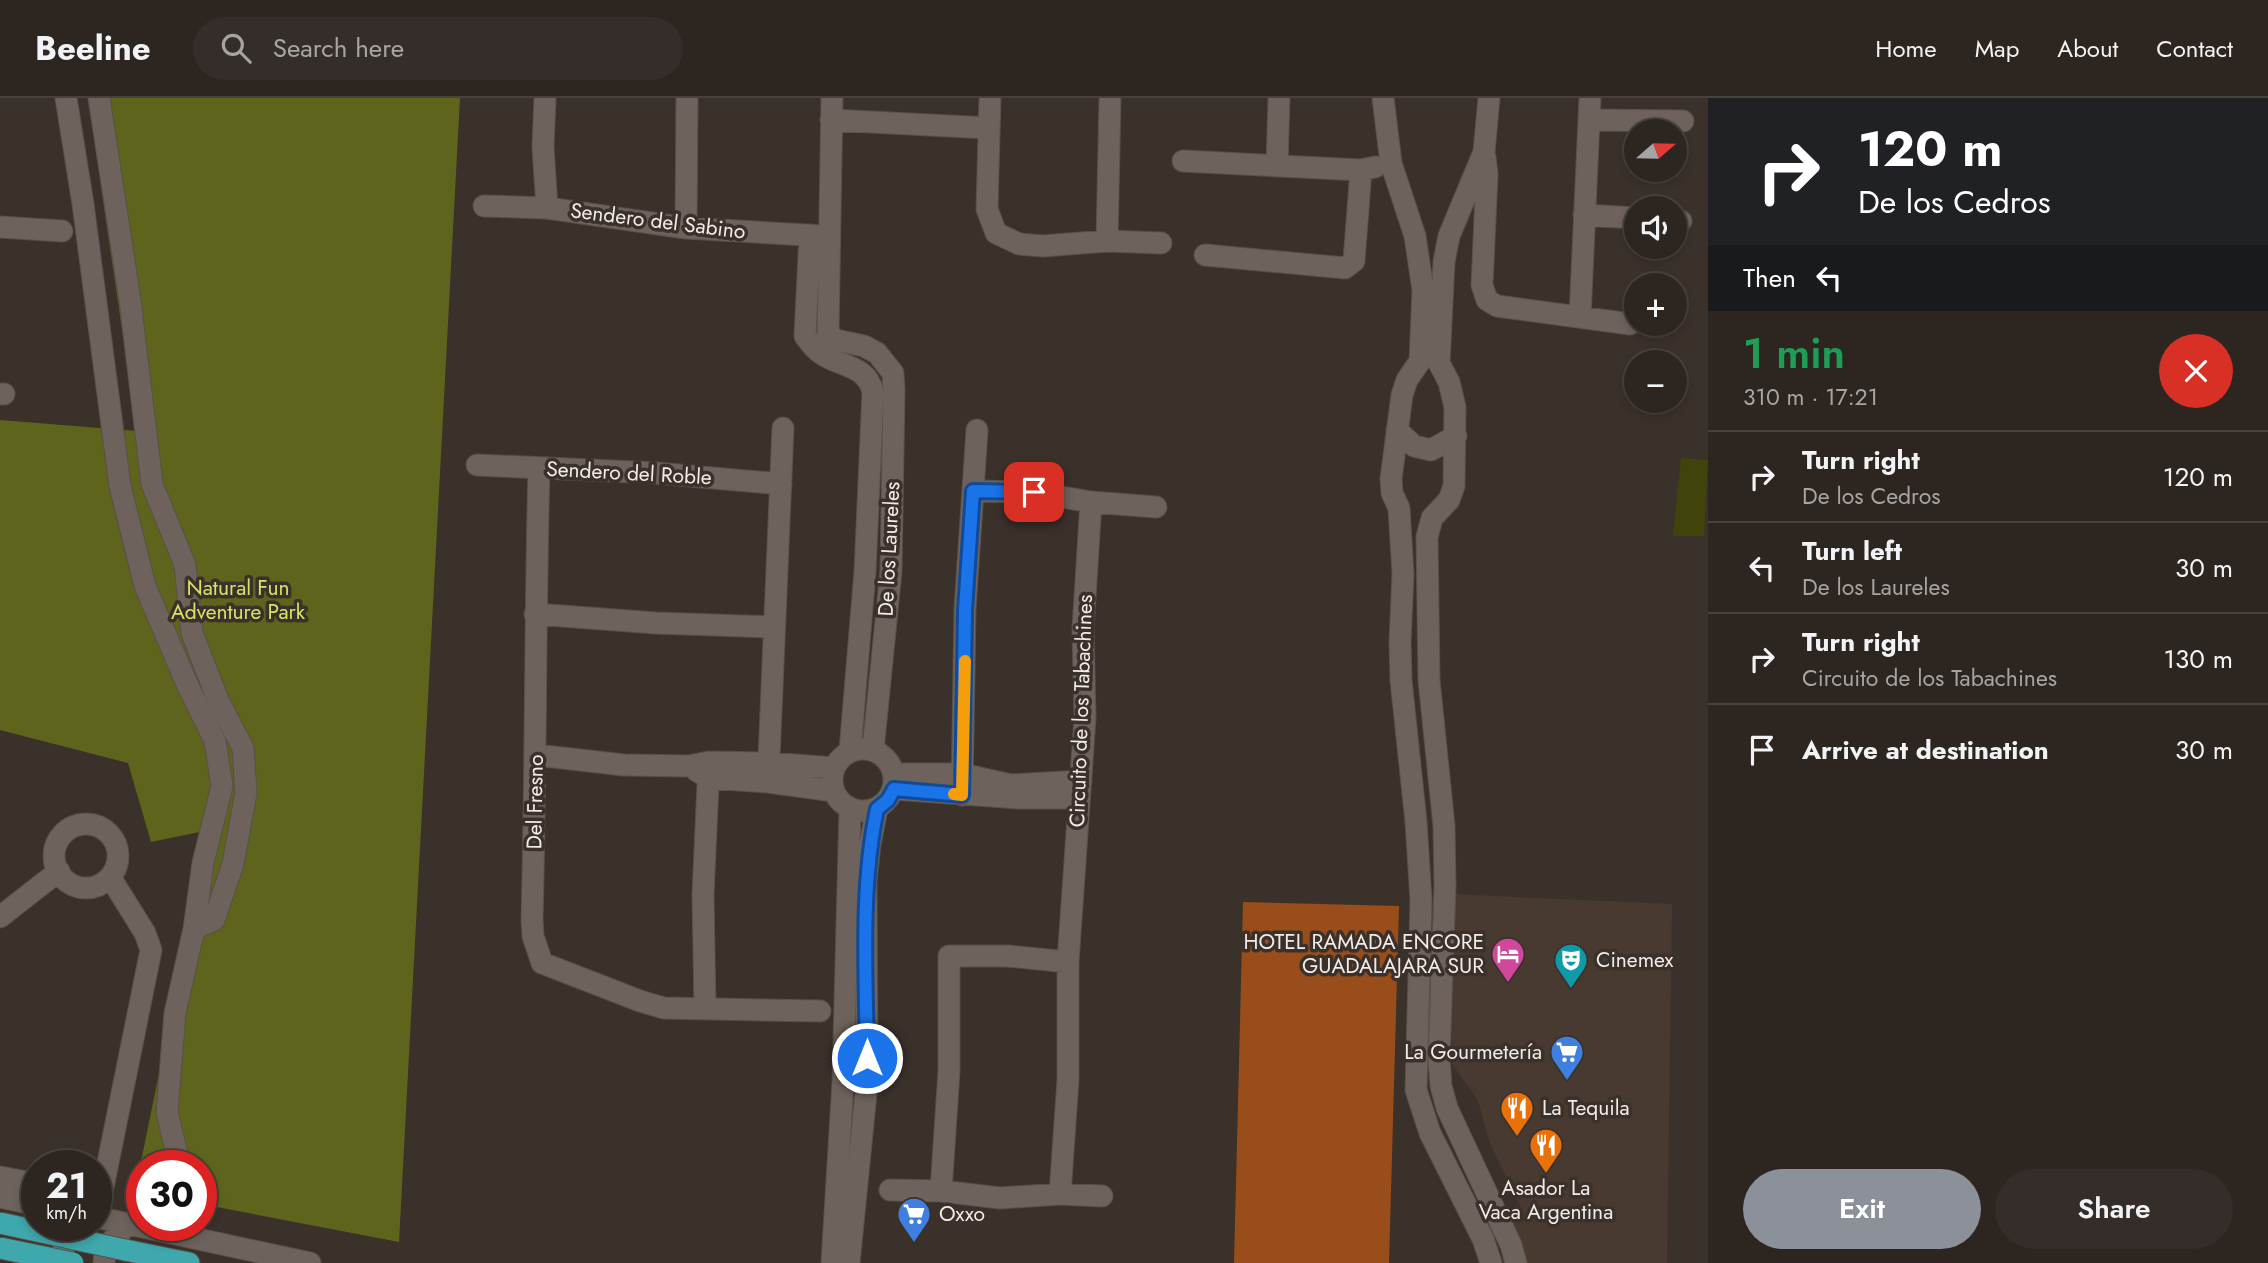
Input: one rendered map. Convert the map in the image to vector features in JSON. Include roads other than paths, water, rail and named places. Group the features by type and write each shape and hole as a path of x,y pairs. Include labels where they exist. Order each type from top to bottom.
{"highway":[{"path":"0,1223 189,1263"},
{"path":"0,1248 73,1263"}],"main road":[{"path":"28,1263 33,1241"},
{"path":"60,1263 65,1241"}],"street":[{"path":"66,98 83,204 120,486 145,586 215,741 222,786 202,863 194,929 175,1013 167,1112 176,1150"},
{"path":"99,98 130,300 152,484 185,565 192,633 218,700 243,748 246,793 233,864 214,920 194,929"},
{"path":"545,98 547,208"},
{"path":"686,228 687,98"},
{"path":"820,236 832,98"},
{"path":"989,98 987,209 996,233 1019,244 1031,245 1107,240 1161,243"},
{"path":"1107,240 1110,98"},
{"path":"1277,165 1279,98"},
{"path":"1383,98 1391,163 1415,236 1423,290 1420,361 1407,380 1402,395 1391,479 1392,494 1399,508 1403,574 1401,680 1416,822 1421,901 1416,1090 1430,1133 1483,1239 1491,1263"},
{"path":"1489,98 1484,152 1487,174 1482,285 1487,300 1497,306 1624,323"},
{"path":"1580,317 1590,98"},
{"path":"831,120 989,128"},
{"path":"1589,120 1624,120"},
{"path":"1484,152 1449,236 1444,262 1438,363 1449,382 1455,407 1454,486 1449,500 1432,518 1427,537 1429,680 1442,797 1445,855 1439,1059 1441,1086 1447,1108 1511,1245 1516,1263"},
{"path":"1183,161 1361,170 1391,163"},
{"path":"1205,255 1345,268 1354,261 1361,170"},
{"name":"Sendero del Sabino","path":"484,206 547,208 686,228 820,236"},
{"path":"1584,215 1624,217"},
{"path":"0,227 62,231"},
{"name":"De los Laureles","path":"820,236 828,334 836,340 864,346 877,353 893,373 891,571 873,750"},
{"name":"De los Laureles","path":"820,236 805,336 813,348 823,355 860,370 871,382 873,392 865,572 850,751"},
{"path":"1415,236 1427,240 1449,236"},
{"path":"768,772 783,428"},
{"path":"962,785 965,610 977,430"},
{"path":"1397,430 1414,446 1431,450 1456,436"},
{"name":"Sendero del Roble","path":"477,466 656,473 781,484"},
{"name":"Del Fresno","path":"539,468 532,920 537,953 542,964 640,1001 664,1007 820,1010"},
{"path":"973,491 1034,492 1091,502 1156,506"},
{"name":"Circuito de los Tabachines","path":"1060,1194 1068,1080 1068,962 1085,718 1083,629 1091,502"},
{"path":"1398,516 1432,518"},
{"path":"536,614 656,623 774,627"},
{"path":"873,750 889,762 894,781 888,800 877,809 864,812 850,809 840,801 834,791 834,768 850,751 873,750"},
{"path":"536,755 624,765 768,772 834,768"},
{"path":"702,769 705,1008"},
{"path":"768,772 834,791"},
{"path":"894,781 1011,785 1080,791"},
{"path":"849,1263 843,1082 850,809"},
{"path":"832,1263 867,1083 866,880 877,809"},
{"path":"87,824 104,829 116,843 118,861 110,877 102,884 86,888 70,883 59,871 55,854 61,837 75,826 87,824"},
{"path":"0,917 59,871"},
{"path":"110,877 145,933 151,950 110,1150"},
{"path":"941,1191 949,1071 949,956 1008,956 1068,962"},
{"path":"843,1082 867,1083"},
{"path":"0,1177 21,1181"},
{"path":"891,1190 941,1191 1000,1198 1060,1194 1102,1196"},
{"path":"0,1197 21,1202"},
{"path":"104,1263 107,1248 113,1238 126,1230"},
{"path":"217,1239 310,1263"}],"place":[{"name":"HOTEL RAMADA ENCORE GUADALAJARA SUR","path":"1508,984"},
{"name":"Cinemex","path":"1571,990"},
{"name":"La Gourmetería","path":"1567,1082"},
{"name":"La Tequila","path":"1517,1138"},
{"name":"Asador La Vaca Argentina","path":"1546,1175"},
{"name":"Oxxo","path":"914,1244"}],"park label":[{"name":"Natural Fun Adventure Park","path":"238,600"}]}
